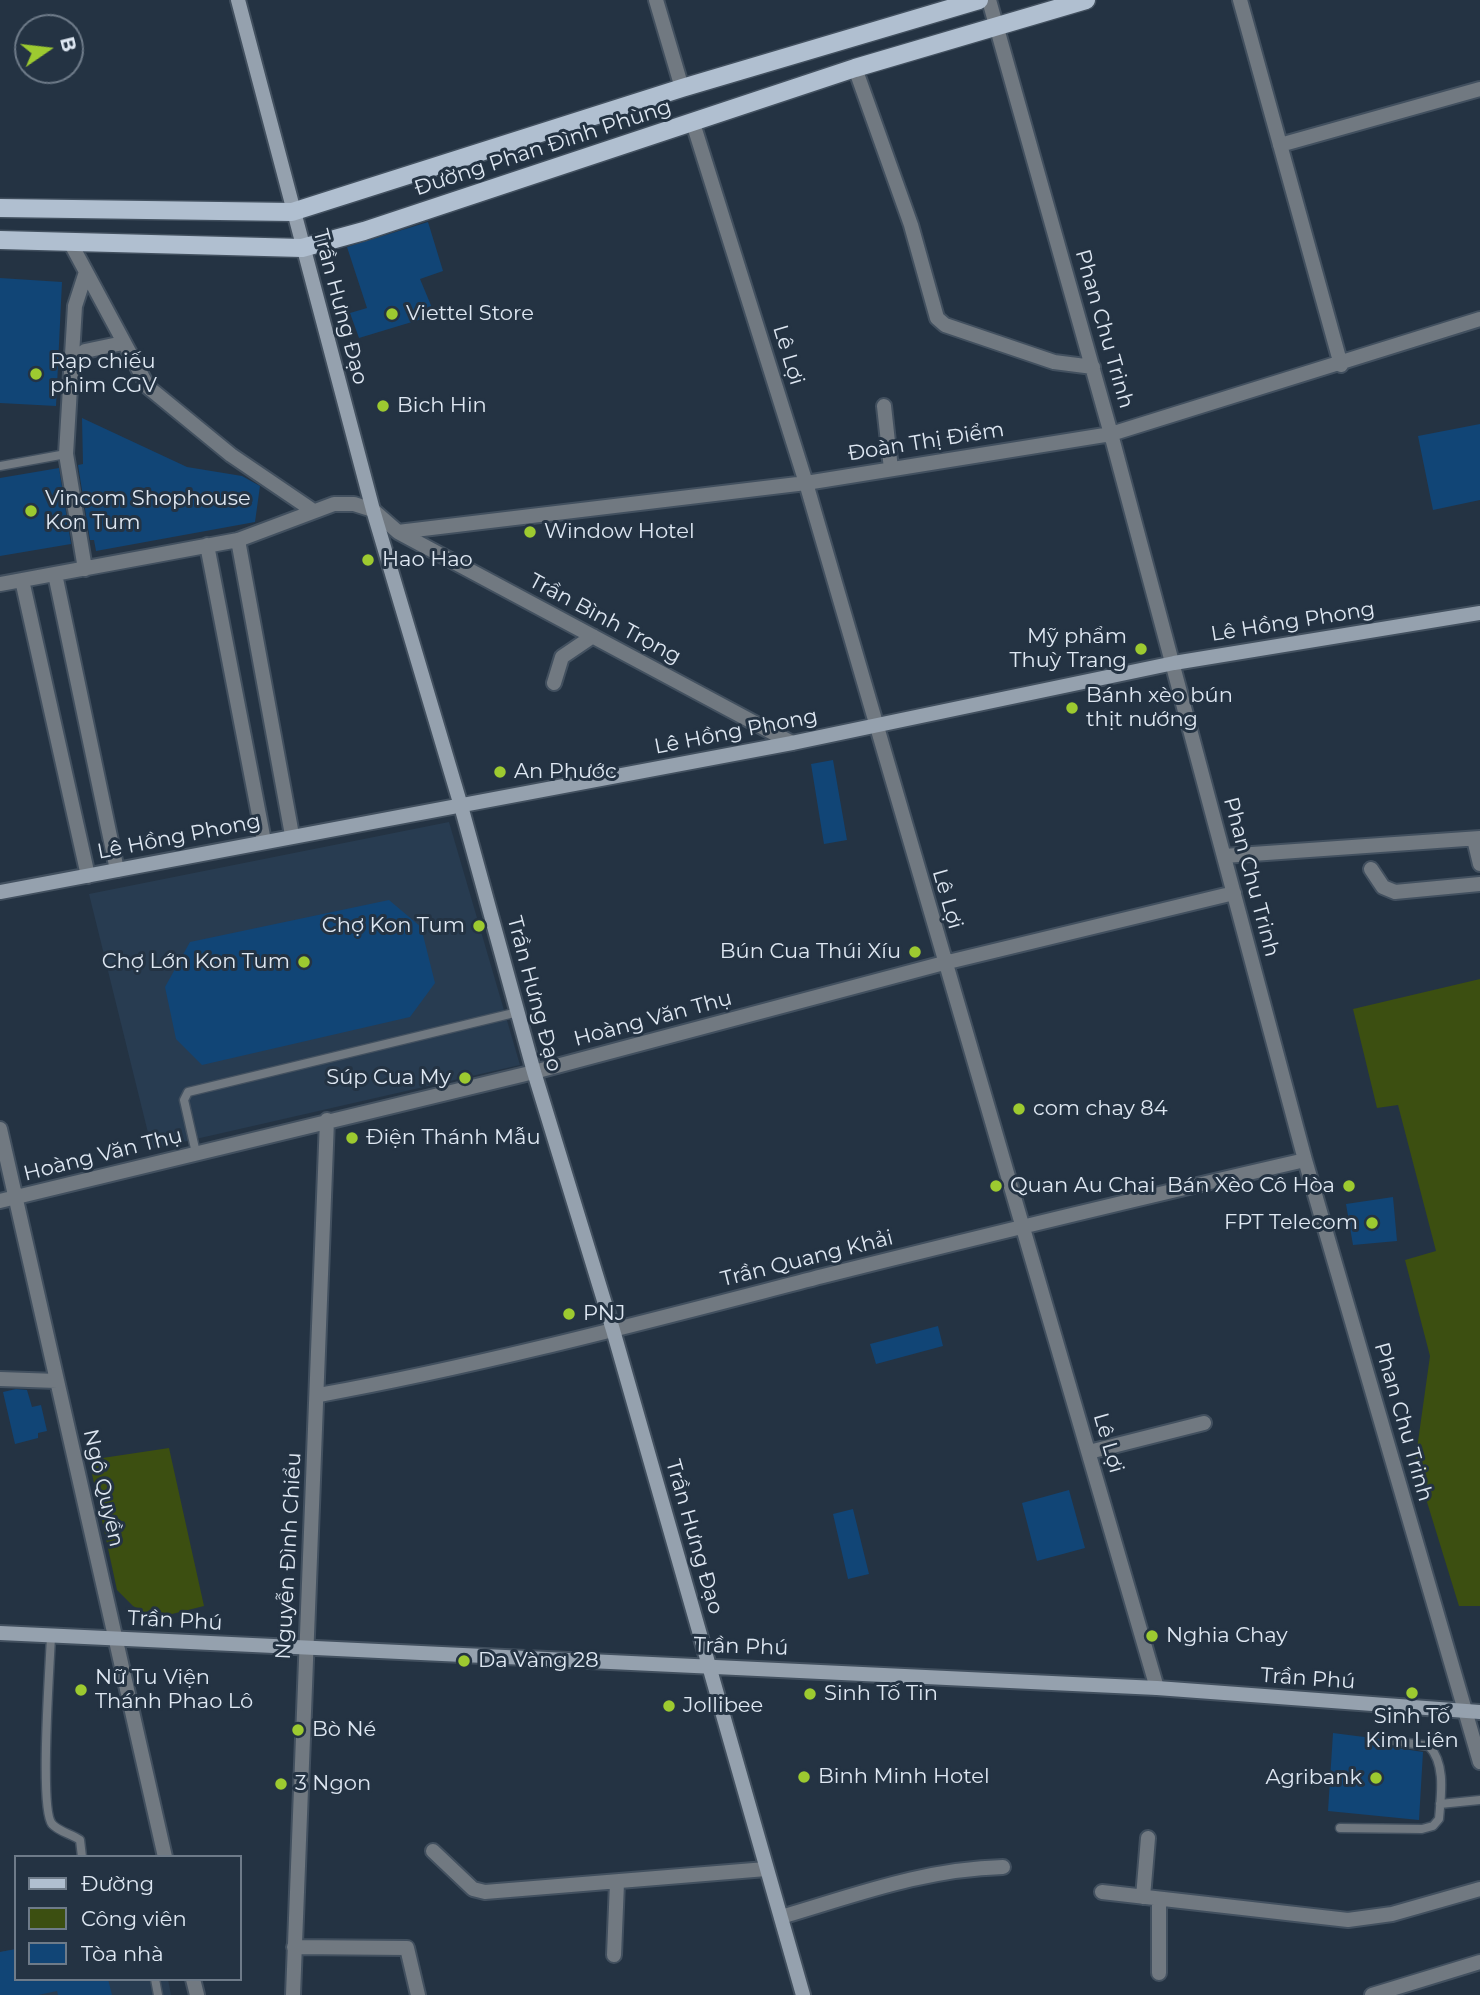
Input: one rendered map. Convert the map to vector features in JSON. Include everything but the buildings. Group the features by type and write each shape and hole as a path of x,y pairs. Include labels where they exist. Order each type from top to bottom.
{"main road":[{"name":"Đường Phan Đình Phùng","path":"0,208 292,212 682,88 979,0"},
{"name":"Đường Phan Đình Phùng","path":"0,240 302,248 693,123 855,68 1086,0"}],"street":[{"name":"Trần Hưng Đạo","path":"238,0 373,510 461,806 534,1072 613,1330 803,1995"},
{"path":"656,0 682,88"},
{"name":"Phan Chu Trinh","path":"989,0 1174,663 1305,1160 1473,1712 1480,1762"},
{"path":"1240,0 1341,365"},
{"path":"855,68 911,225 937,318 946,325 1054,362 1093,367"},
{"path":"1280,145 1480,89"},
{"name":"Lê Lợi","path":"693,123 806,482 1157,1688"},
{"path":"70,242 148,387 231,455 312,510"},
{"path":"85,569 66,454 75,306 86,272"},
{"name":"Đoàn Thị Điểm","path":"398,533 806,482 1111,434 1480,320"},
{"path":"70,364 85,351 123,343"},
{"path":"884,406 891,469"},
{"path":"0,584 238,540 312,510 334,504 354,504 373,510 398,533"},
{"name":"Trần Bình Trọng","path":"398,533 792,743"},
{"path":"238,540 292,835"},
{"path":"207,545 264,841"},
{"path":"55,574 117,870"},
{"path":"22,580 88,876"},
{"name":"Lê Hồng Phong","path":"0,892 792,743 1174,663 1480,612"},
{"path":"554,683 556,667 562,657 593,636"},
{"path":"1223,856 1477,839 1480,864"},
{"path":"1371,869 1383,887 1395,892 1480,884"},
{"name":"Hoàng Văn Thụ","path":"7,1200 327,1120 534,1072 944,963 1234,893"},
{"name":"Nguyễn Đình Chiểu","path":"293,1995 305,1648 319,1395 327,1120"},
{"name":"Ngô Quyền","path":"0,1129 7,1200 57,1381 165,1855"},
{"name":"Trần Quang Khải","path":"319,1395 413,1378 1023,1225 1305,1160"},
{"path":"0,1380 57,1381"},
{"path":"1089,1452 1204,1423"},
{"name":"Trần Phú","path":"0,1633 1157,1688 1473,1712"},
{"path":"1143,1897 1148,1838"},
{"path":"433,1851 474,1889 485,1892 766,1869"},
{"path":"781,1917 921,1875 962,1868 1003,1867"},
{"path":"614,1955 617,1883"},
{"path":"1102,1892 1348,1920 1392,1914 1480,1889"},
{"path":"1159,1899 1159,1973"},
{"path":"294,1947 407,1948 418,1995"},
{"path":"1372,1995 1480,1962"}],"lane":[{"path":"0,466 66,454"},
{"path":"196,1153 184,1100 188,1091 518,1012"},
{"path":"51,1636 46,1761 49,1818 55,1826 80,1840 82,1855"},
{"path":"1340,1828 1422,1829 1433,1826 1439,1819 1440,1763 1436,1754 1429,1745 1386,1740"},
{"path":"1440,1804 1480,1800"}],"shaded area":[{"name":"Chợ Kon Tum","path":"449,822 520,1065 152,1149 89,894"},
{"path":"14,1949 14,1981 168,1981 171,1995 0,1995 0,1952"}],"green space":[{"path":"1480,979 1480,1606 1459,1606 1415,1463 1430,1356 1405,1260 1436,1251 1398,1105 1377,1108 1353,1009"},
{"path":"169,1448 204,1606 160,1617 151,1616 133,1606 117,1590 89,1460"}],"place":[{"name":"Viettel Store","path":"392,314"},
{"name":"Rạp chiếu phim CGV","path":"36,374"},
{"name":"Bich Hin","path":"383,406"},
{"name":"Vincom Shophouse Kon Tum","path":"31,511"},
{"name":"Window Hotel","path":"530,532"},
{"name":"Hao Hao","path":"368,560"},
{"name":"Mỹ phẩm Thuỳ Trang","path":"1141,649"},
{"name":"Bánh xèo bún thịt nướng","path":"1072,708"},
{"name":"An Phước","path":"500,772"},
{"name":"Chợ Kon Tum","path":"479,926"},
{"name":"Bún Cua Thúi Xíu","path":"915,952"},
{"name":"Chợ Lớn Kon Tum","path":"304,962"},
{"name":"Súp Cua My","path":"465,1078"},
{"name":"com chay 84","path":"1019,1109"},
{"name":"Điện Thánh Mẫu","path":"352,1138"},
{"name":"Quan Au Chai","path":"996,1186"},
{"name":"Bán Xèo Cô Hòa","path":"1349,1186"},
{"name":"FPT Telecom","path":"1372,1223"},
{"name":"PNJ","path":"569,1314"},
{"name":"Nghia Chay","path":"1152,1636"},
{"name":"Da Vàng 28","path":"464,1661"},
{"name":"Nữ Tu Viện Thánh Phao Lô","path":"81,1690"},
{"name":"Sinh Tố Kim Liên","path":"1412,1693"},
{"name":"Sinh Tố Tin","path":"810,1694"},
{"name":"Jollibee","path":"669,1706"},
{"name":"Bò Né","path":"298,1730"},
{"name":"Binh Minh Hotel","path":"804,1777"},
{"name":"Agribank","path":"1376,1778"},
{"name":"3 Ngon","path":"281,1784"}]}
